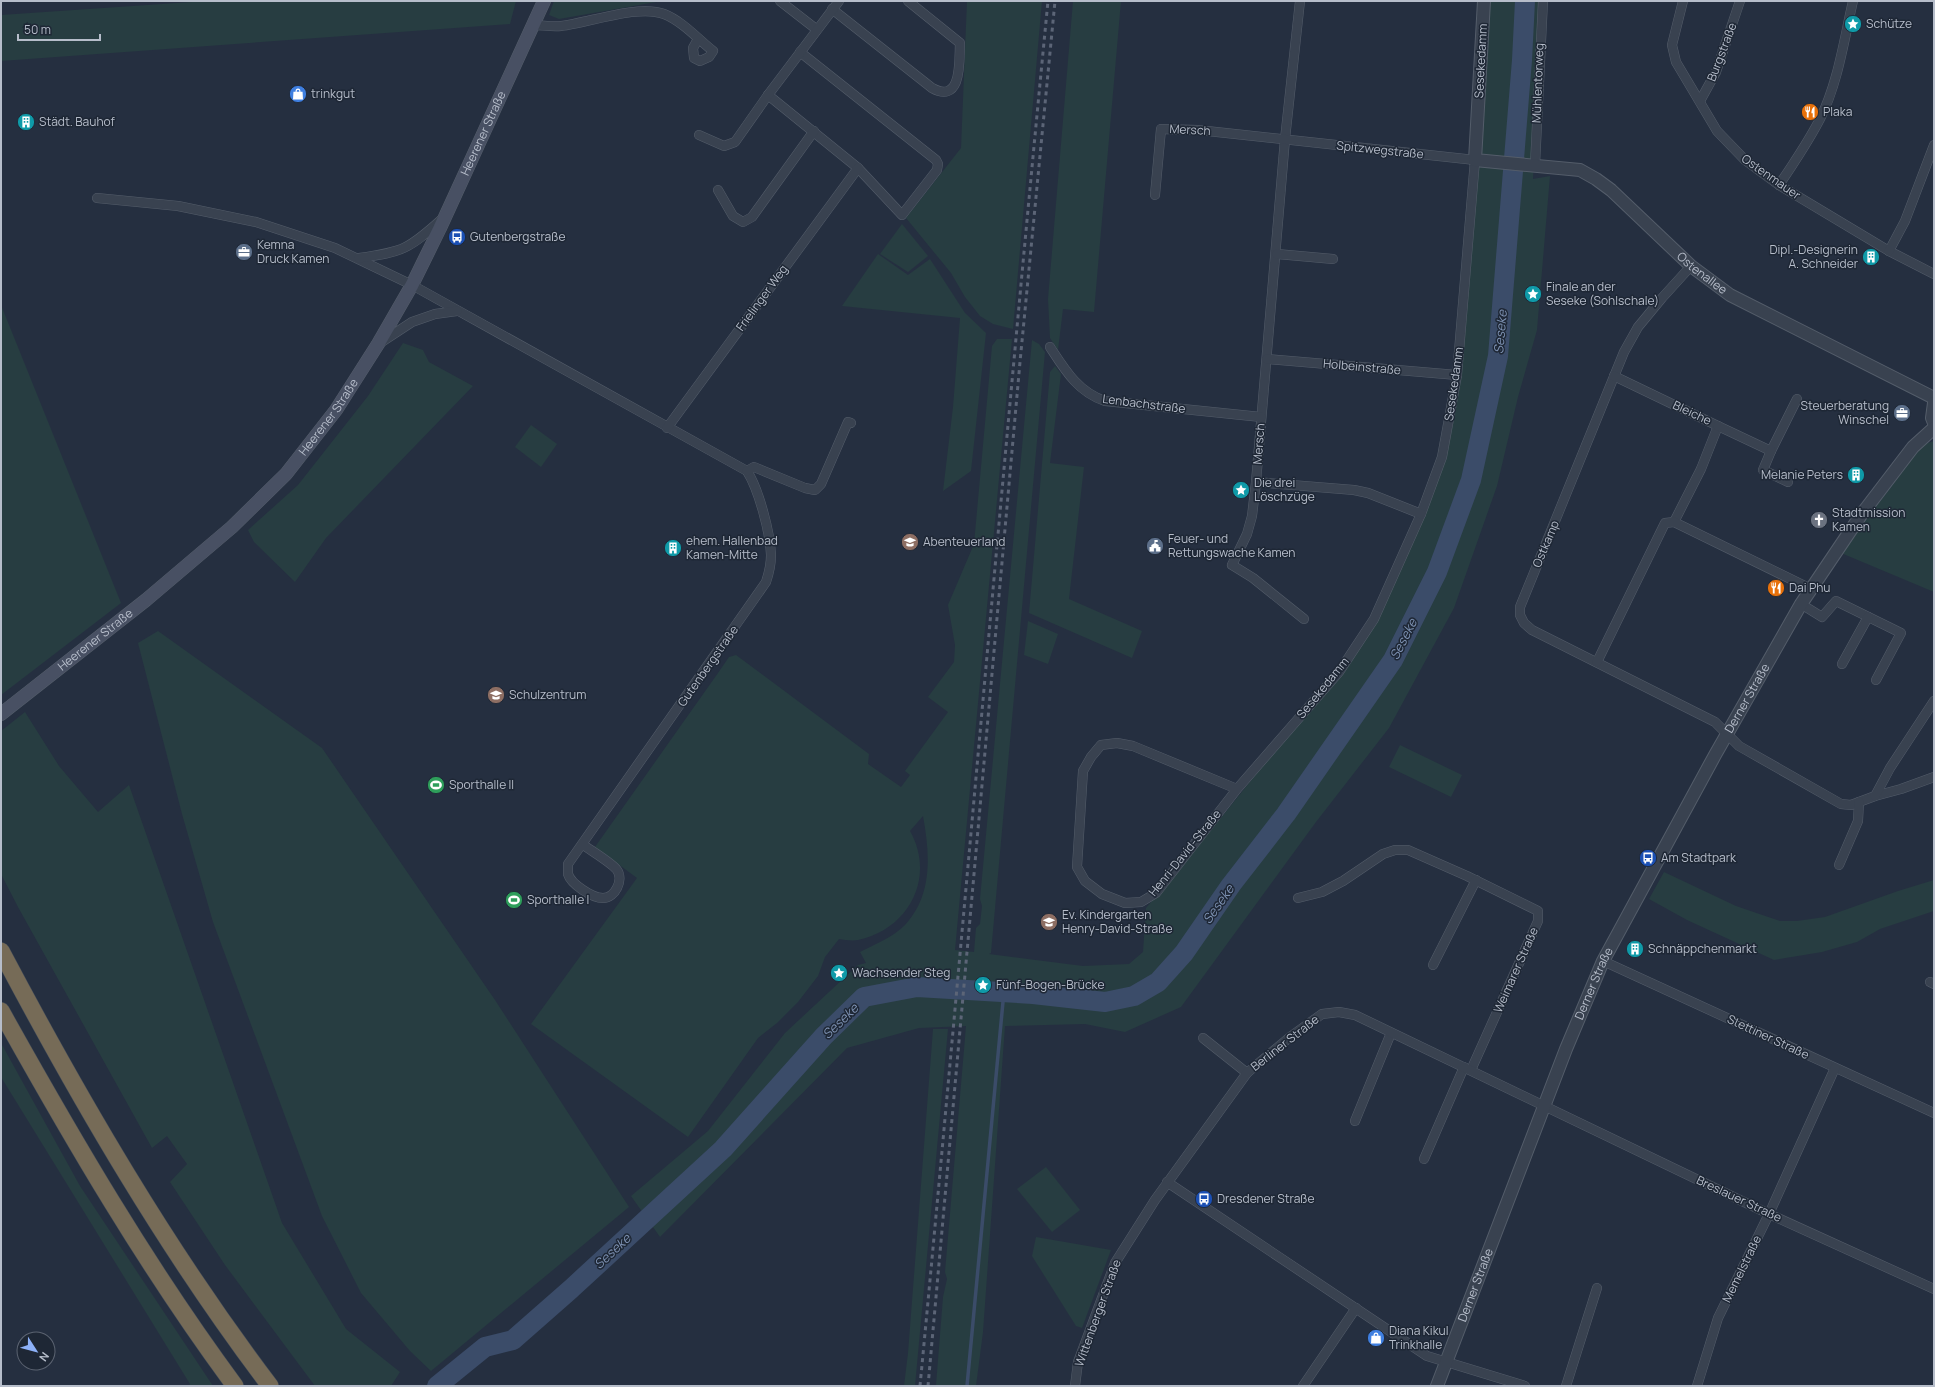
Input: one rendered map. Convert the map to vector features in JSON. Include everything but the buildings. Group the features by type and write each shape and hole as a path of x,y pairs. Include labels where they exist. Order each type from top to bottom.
{"highway":[{"path":"1,952 82,1099 165,1236 270,1386"},
{"path":"1,1011 56,1110 137,1245 235,1386"}],"main road":[{"name":"Heerener Straße","path":"1,714 75,658 183,570 252,509 286,474 332,416 378,344 412,285 446,215 544,1"}],"street":[{"path":"780,1 816,29"},
{"path":"699,135 724,146 735,142 816,29 839,1"},
{"path":"832,9 932,88 942,91 948,90 954,86 959,75 960,43 908,1"},
{"name":"Mersch","path":"1300,1 1285,139 1267,359 1252,516 1247,534 1232,565 1254,578 1304,619"},
{"name":"Sesekedamm","path":"1293,725 1339,672 1374,619 1421,514 1442,457 1457,375 1476,160 1484,1"},
{"name":"Mühlentorweg","path":"1529,164 1543,1"},
{"name":"Ostenmauer","path":"1683,1 1672,45 1676,62 1708,117 1722,136 1745,160 1780,185 1889,251 1934,274"},
{"name":"Burgstraße","path":"1700,101 1716,72 1740,1"},
{"path":"1780,185 1799,156 1820,118 1839,66 1853,1"},
{"path":"533,25 560,26 650,11 664,14 679,23 698,39"},
{"path":"768,95 858,168 902,215 937,170 938,164 936,160 800,52"},
{"name":"Mersch","path":"1154,195 1161,129 1198,130 1285,139"},
{"path":"718,190 733,216 743,222 752,217 814,131"},
{"name":"Spitzwegstraße","path":"1285,139 1476,160"},
{"path":"1889,251 1905,221 1934,145"},
{"name":"Ostenallee","path":"1476,160 1580,170 1596,179 1634,211 1691,266 1730,295 1934,398"},
{"name":"Frielinger Weg","path":"667,428 858,168"},
{"path":"97,198 178,206 256,222 312,239 359,258 412,285 667,428 747,471 754,467 805,488 814,490 821,484 848,422 851,423"},
{"path":"359,258 391,253 406,248 419,240 446,215"},
{"path":"1276,254 1333,260"},
{"name":"Ostkamp","path":"1691,266 1638,327 1624,352 1520,607 1520,615 1524,623 1532,630 1715,722 1727,733"},
{"path":"378,344 412,322 435,314 457,311"},
{"name":"Lenbachstraße","path":"1050,347 1075,383 1088,394 1105,402 1261,418"},
{"name":"Holbeinstraße","path":"1267,359 1457,375"},
{"name":"Bleiche","path":"1597,662 1665,523 1674,522 1702,469 1718,426 1614,376"},
{"path":"1788,482 1763,470 1797,399"},
{"path":"1934,403 1932,413 1934,423"},
{"path":"1718,426 1772,451"},
{"name":"Derner Straße","path":"1437,1386 1566,1049 1603,962 1727,733 1801,604 1861,515 1913,447 1934,428"},
{"name":"Gutenbergstraße","path":"582,844 617,870 620,878 618,886 611,895 604,898 595,897 573,881 568,874 568,864 582,844 766,582 770,571 771,554 762,510 752,480 747,471"},
{"path":"1256,482 1354,490 1368,493 1421,514"},
{"path":"1674,522 1811,589"},
{"path":"1801,604 1822,617 1836,601 1901,633 1876,680"},
{"path":"1842,664 1868,617"},
{"path":"1875,796 1890,768 1934,701"},
{"name":"Henri-David-Straße","path":"1237,789 1133,746 1117,743 1101,745 1091,757 1083,772 1077,867 1085,881 1102,894 1125,903 1141,902 1149,899 1156,893 1237,789 1293,725"},
{"path":"1727,733 1739,746 1841,804 1851,806 1875,796 1901,790 1934,777"},
{"path":"1839,865 1858,821 1859,802"},
{"name":"Weimarer Straße","path":"1298,898 1322,892 1343,881 1383,854 1395,850 1408,850 1476,880 1538,911 1538,921 1467,1068"},
{"path":"1433,965 1476,880"},
{"name":"Stettiner Straße","path":"1603,962 1934,1113"},
{"name":"Berliner Straße","path":"1168,1182 1247,1073 1290,1037 1322,1014 1339,1012 1354,1015 1545,1106"},
{"path":"1355,1121 1391,1033"},
{"name":"Berliner Straße","path":"1203,1038 1247,1073"},
{"path":"1424,1159 1467,1068"},
{"name":"Memelstraße","path":"1697,1386 1718,1318 1769,1214 1835,1068"},
{"name":"Breslauer Straße","path":"1545,1106 1769,1214 1934,1289"},
{"path":"1168,1182 1427,1356 1446,1364 1525,1386"},
{"name":"Wittenberger Straße","path":"1075,1386 1078,1362 1115,1263 1142,1218 1168,1182"},
{"path":"1566,1386 1598,1288"},
{"path":"1303,1386 1356,1308"}],"green space":[{"path":"206,1 516,1 510,24 1,61 1,15"},
{"path":"554,1 662,1 559,19 549,15"},
{"path":"967,1 1042,1 1013,329 993,324 980,316 965,297 951,273 906,218 961,148"},
{"path":"1073,1 1121,1 1094,312 1063,309 1058,350 1050,338 1048,299"},
{"path":"1485,1 1543,1 1533,179 1550,176 1537,330 1518,397 1497,486 1454,608 1389,728 1316,822 1181,1007 1125,1032 1085,1024 1005,1026 983,1332 976,1386 933,1386 936,1385 943,1297 947,1279 945,1272 966,1026 919,1028 847,1048 660,1237 631,1196 708,1131 785,1033 858,965 866,963 860,952 884,940 905,925 921,901 925,887 928,859 923,816 910,831 917,848 920,866 918,883 913,899 904,913 891,925 876,934 858,940 839,939 825,957 818,976 798,1002 777,1023 758,1038 688,1137 531,1024 637,878 595,847 729,657 736,655 869,754 868,764 901,787 910,775 905,771 948,712 928,697 954,662 955,645 948,605 974,544 992,346 997,339 1012,339 955,950 974,952 976,928 980,924 982,906 980,899 1032,340 1039,344 1045,352 991,953 989,954 1083,966 1129,964 1143,952 1146,908 1216,824 1368,635 1422,518 1455,395"},
{"path":"902,224 928,256 908,272 880,254"},
{"path":"878,254 908,275 930,259 965,313 986,333 971,471 943,491 953,407 960,318 842,306"},
{"path":"1,305 121,603 1,695"},
{"path":"403,343 423,350 429,362 473,386 326,538 295,582 254,542 248,530 298,485 368,396"},
{"path":"1055,366 1061,374 1050,463 1084,467 1069,599 1142,631 1132,658 1029,613 1050,372"},
{"path":"531,425 557,444 541,467 515,447"},
{"path":"1934,441 1934,592 1841,553 1915,455 1925,444"},
{"path":"1028,621 1058,634 1048,664 1024,655"},
{"path":"158,631 322,748 495,1000 629,1207 431,1371 410,1351 361,1293 322,1216 213,922 182,814 138,643"},
{"path":"25,712 59,766 98,812 129,785 282,1223 346,1329 400,1372 391,1386 315,1386 225,1265 170,1182 187,1164 167,1136 152,1148 18,907 1,874 1,731"},
{"path":"1400,745 1462,775 1451,797 1389,767"},
{"path":"1664,872 1736,906 1780,921 1797,921 1825,917 1934,880 1934,911 1880,929 1857,942 1822,952 1774,960 1687,920 1649,899"},
{"path":"933,1029 948,1029 915,1386 904,1386 908,1353"},
{"path":"1,1043 80,1186 213,1386 189,1386 190,1384 1,1077"},
{"path":"1046,1167 1080,1210 1052,1232 1017,1189"},
{"path":"1036,1237 1111,1250 1082,1328 1076,1326 1032,1256"}],"waterway":[{"name":"Seseke","path":"437,1386 485,1347 513,1340 571,1289 723,1149 824,1036 864,997 917,987 1033,994 1105,1002 1134,996 1158,982 1184,953 1231,885 1286,814 1393,660 1437,572 1471,480 1498,356 1522,60 1525,1"},
{"path":"967,1386 1004,991"}],"railway":[{"path":"920,1386 1048,1"},
{"path":"928,1386 1020,362 1055,1"}],"place":[{"name":"Schütze","path":"1853,24"},
{"name":"trinkgut","path":"298,94"},
{"name":"Plaka","path":"1810,112"},
{"name":"Städt. Bauhof","path":"26,122"},
{"name":"Gutenbergstraße","path":"457,237"},
{"name":"Kemna Druck Kamen","path":"244,252"},
{"name":"Dipl.-Designerin A. Schneider","path":"1871,257"},
{"name":"Finale an der Seseke (Sohlschale)","path":"1533,294"},
{"name":"Steuerberatung Winschel","path":"1902,413"},
{"name":"Melanie Peters","path":"1856,475"},
{"name":"Die drei Löschzüge","path":"1241,490"},
{"name":"Stadtmission Kamen","path":"1819,520"},
{"name":"Abenteuerland","path":"910,542"},
{"name":"Feuer- und Rettungswache Kamen","path":"1155,546"},
{"name":"ehem. Hallenbad Kamen-Mitte","path":"673,548"},
{"name":"Dai Phu","path":"1776,588"},
{"name":"Schulzentrum","path":"496,695"},
{"name":"Sporthalle II","path":"436,785"},
{"name":"Am Stadtpark","path":"1648,858"},
{"name":"Sporthalle I","path":"514,900"},
{"name":"Ev. Kindergarten Henry-David-Straße","path":"1049,922"},
{"name":"Schnäppchenmarkt","path":"1635,949"},
{"name":"Wachsender Steg","path":"839,973"},
{"name":"Fünf-Bogen-Brücke","path":"983,985"},
{"name":"Dresdener Straße","path":"1204,1199"},
{"name":"Diana Kikul Trinkhalle","path":"1376,1338"}]}
